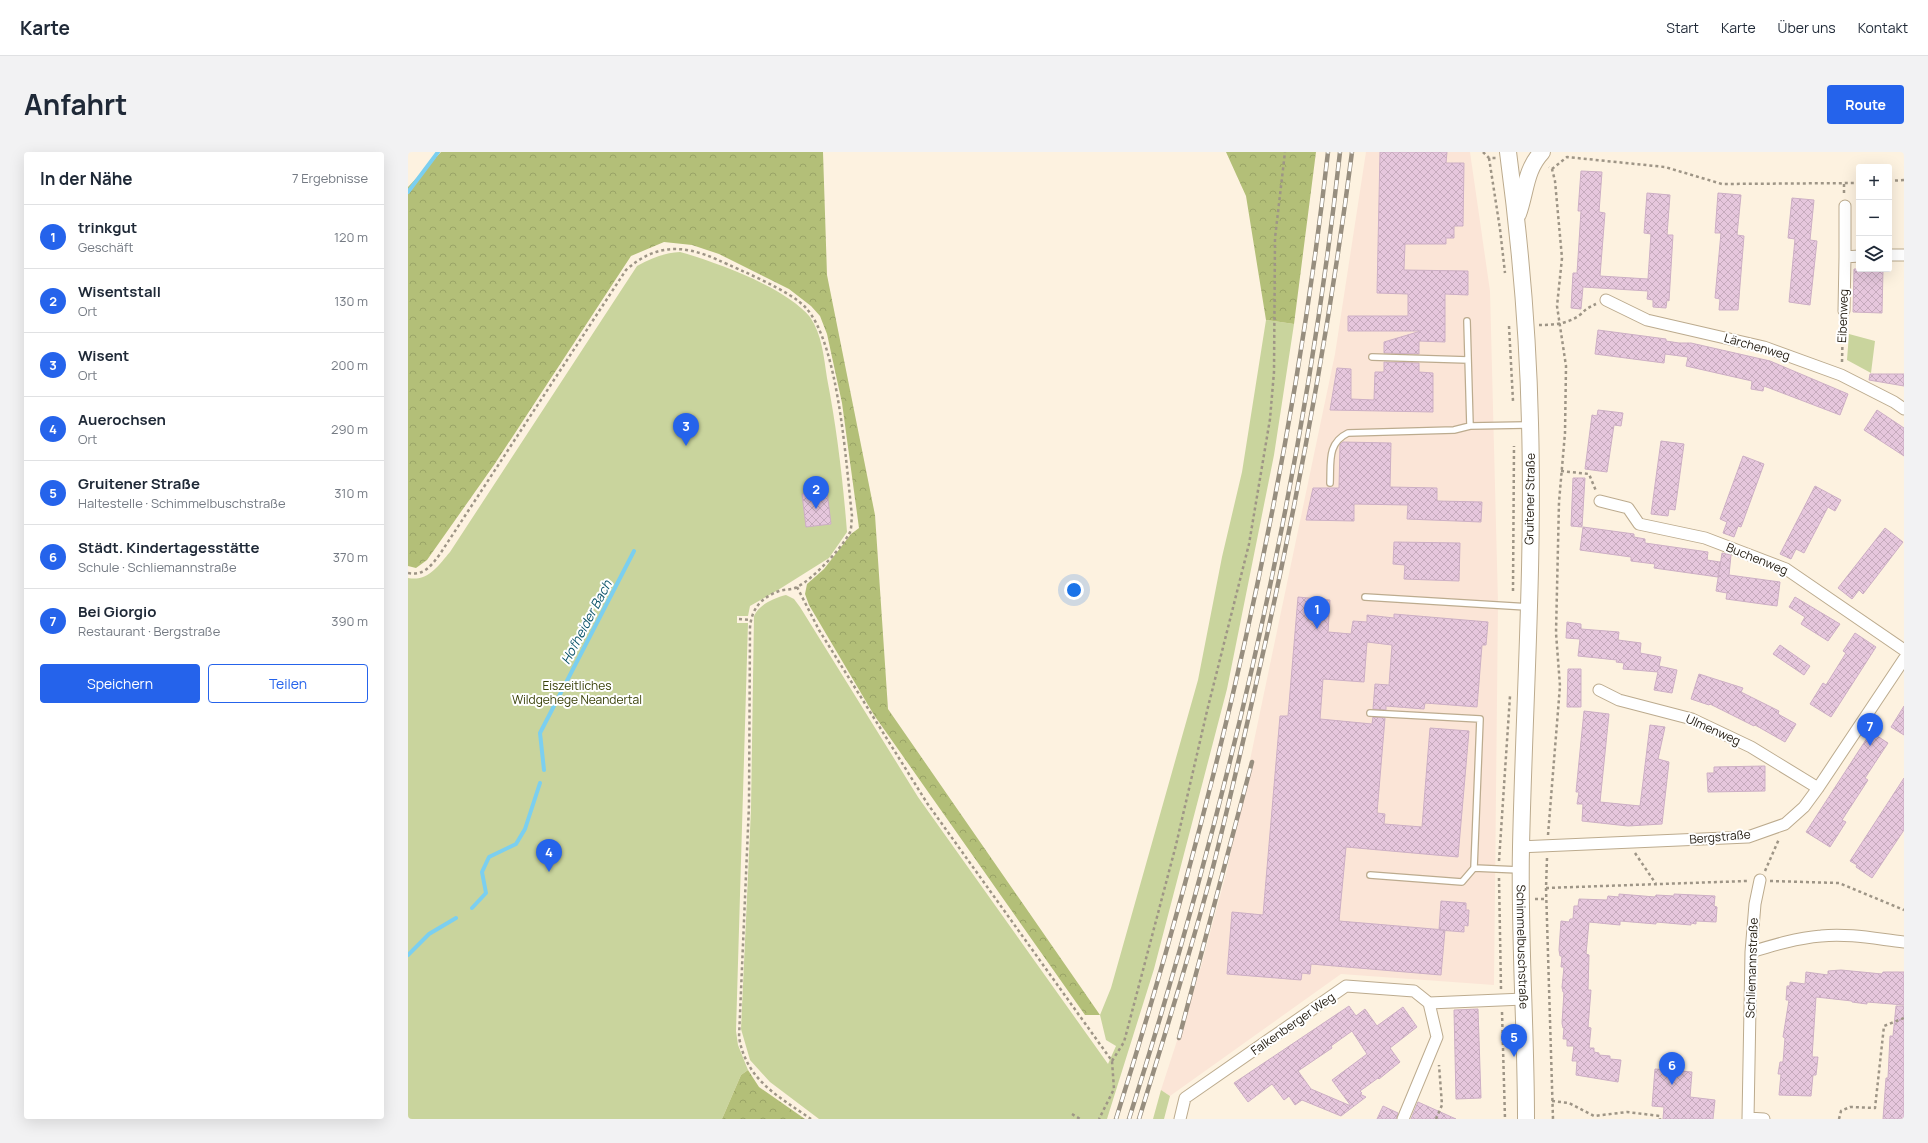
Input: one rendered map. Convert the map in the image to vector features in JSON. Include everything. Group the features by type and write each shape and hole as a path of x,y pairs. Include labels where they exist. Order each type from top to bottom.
{"main road":[{"name":"Gruitener Straße","path":"1508,152 1517,217 1526,325 1530,425 1521,606 1521,847"},
{"path":"1517,217 1524,198 1531,166 1539,155"},
{"name":"Schimmelbuschstraße","path":"1521,847 1526,1119"}],"street":[{"name":"Eibenweg","path":"1844,311 1845,206"},
{"path":"1892,255 1904,255"},
{"path":"1845,256 1856,256"},
{"name":"Lärchenweg","path":"1606,300 1647,320 1764,347 1841,375 1894,402 1904,409"},
{"name":"Buchenweg","path":"1600,501 1628,508 1639,524 1705,538 1786,569 1904,650"},
{"name":"Bergstraße","path":"1521,847 1748,837 1785,824 1804,807 1818,788 1904,659"},
{"name":"Ulmenweg","path":"1599,690 1619,700 1692,719 1751,747 1818,788"},
{"name":"Schliemannstraße","path":"1760,880 1754,904 1751,952 1748,1119 1764,1119"},
{"path":"1751,952 1785,942 1821,936 1843,935 1904,942"},
{"name":"Falkenberger Weg","path":"1180,1119 1185,1098 1346,986 1414,991 1429,1003"},
{"path":"1403,1119 1437,1037 1429,1003 1524,998"}],"lane":[{"path":"1467,321 1470,426"},
{"path":"1372,357 1468,360"},
{"path":"1330,483 1334,445 1340,437 1348,433 1454,430 1470,426 1530,425"},
{"path":"1364,597 1521,606"},
{"path":"1370,713 1480,719 1474,868 1462,882 1370,875"},
{"path":"1474,868 1521,870"}],"path":[{"path":"1112,1061 1124,1042 1176,845 1207,711 1249,544 1270,419 1274,372 1274,238 1285,152"},
{"path":"1539,155 1552,169 1555,181 1562,258 1557,306 1566,366 1565,433 1561,471 1556,633 1560,686 1547,846 1546,888 1553,1119"},
{"path":"1552,169 1567,157 1665,167 1722,184 1856,183"},
{"path":"1489,158 1500,229 1505,275"},
{"path":"1892,181 1904,180"},
{"path":"408,573 417,574 428,569 440,554 626,270 636,261 658,250 674,248 714,258 747,273 795,299 805,307 821,331 838,401 852,516 850,533 824,566 797,587 779,591 763,600 754,608 751,620 749,805 739,1037 741,1049 746,1061 756,1076 769,1089 811,1119"},
{"path":"1526,325 1559,325 1580,315 1586,308 1606,300"},
{"name":"Eibenweg","path":"1841,375 1844,311"},
{"path":"1509,322 1513,402"},
{"path":"1514,425 1521,606"},
{"path":"1561,471 1589,474 1600,501"},
{"path":"797,587 819,630 927,803 1112,1061 1114,1088 1099,1119"},
{"path":"739,619 751,620"},
{"path":"1499,888 1510,692"},
{"path":"1760,880 1785,824"},
{"path":"1628,842 1656,884"},
{"path":"1546,888 1760,880 1839,883 1904,910"},
{"path":"1839,1119 1841,1110 1850,1107 1875,1108 1884,1026 1904,1018"},
{"path":"1436,1119 1442,1105 1439,1060"},
{"path":"1552,1101 1569,1103 1594,1117 1627,1112 1660,1116 1660,1119"},
{"path":"1072,1114 1080,1119"}],"shaded area":[{"path":"1366,152 1470,152 1490,291 1498,603 1494,985 1341,974 1170,1096 1161,1090 1200,970 1227,870 1335,354"}],"green space":[{"path":"441,152 823,152 827,275 875,515 888,709 1100,1015 1085,1015 874,715 809,605 805,594 807,584 824,569 851,534 859,528 842,403 827,334 820,316 811,306 789,289 719,254 692,245 664,242 631,256 494,465 427,560 416,568 408,566 408,187"},
{"path":"1226,152 1316,152 1294,324 1266,320 1246,196"},
{"name":"Eiszeitliches Wildgehege Neandertal","path":"680,252 731,269 768,286 799,306 810,317 820,338 822,346 842,474 847,532 829,558 750,606 748,616 737,616 737,623 748,623 736,1031 738,1045 748,1070 741,1075 722,1119 408,1119 408,578 421,578 432,572 450,552 637,266 658,256"},
{"path":"1266,320 1294,324 1274,455 1227,689 1154,969 1107,1119 819,1119 770,1082 750,1060 741,1029 751,809 754,616 760,608 772,600 786,595 794,599 918,797 1108,1064 1116,1046 1106,1040 1100,1015 1111,988 1198,680 1222,557 1242,472"},
{"path":"1849,334 1875,341 1871,373 1847,360"},
{"path":"748,1070 759,1087 805,1119 722,1119 741,1075"},
{"path":"1161,1090 1170,1096 1164,1119 1153,1119"}],"building":[{"path":"1380,152 1447,152 1446,163 1464,163 1463,226 1454,226 1454,238 1446,238 1446,244 1405,244 1404,270 1468,271 1468,295 1445,294 1445,342 1419,341 1419,354 1384,353 1384,342 1421,331 1348,331 1348,316 1408,316 1408,294 1377,293"},
{"path":"1581,171 1602,172 1599,212 1605,213 1600,276 1648,279 1651,234 1644,233 1647,193 1670,195 1667,235 1673,235 1669,301 1667,300 1666,308 1653,307 1653,300 1647,299 1648,291 1583,287 1581,309 1571,308 1573,273 1577,273 1581,211 1578,211"},
{"path":"1718,193 1741,195 1737,235 1744,236 1738,310 1719,310 1720,299 1715,298 1721,233 1715,233"},
{"path":"1792,198 1814,200 1810,240 1817,241 1810,305 1789,302 1795,239 1788,238"},
{"path":"1854,269 1856,269 1856,272 1883,272 1882,313 1853,312"},
{"path":"1598,330 1666,339 1666,341 1679,343 1691,343 1770,361 1848,394 1840,415 1764,386 1763,391 1751,389 1752,381 1686,366 1688,357 1665,354 1664,363 1595,354"},
{"path":"1384,362 1419,363 1419,372 1433,373 1433,412 1330,410 1337,368 1351,369 1351,399 1374,400 1375,372 1384,372"},
{"path":"1870,374 1904,374 1904,386 1869,380"},
{"path":"1598,410 1623,413 1621,426 1614,425 1607,472 1585,469 1592,415 1597,416"},
{"path":"1877,410 1904,428 1904,456 1864,430"},
{"path":"1661,441 1684,444 1675,510 1669,509 1668,516 1651,514"},
{"path":"1343,442 1391,443 1390,487 1437,488 1437,501 1482,502 1481,522 1407,519 1408,505 1354,504 1354,521 1306,520 1313,488 1339,488 1340,444"},
{"path":"1743,456 1764,464 1741,527 1738,526 1734,537 1723,533 1727,522 1720,519"},
{"path":"1573,478 1585,478 1582,527 1571,526"},
{"path":"1815,486 1841,500 1835,511 1828,507 1804,553 1796,549 1791,559 1780,554"},
{"path":"827,491 831,524 806,527 802,494"},
{"path":"1583,527 1634,534 1634,537 1645,539 1645,543 1708,552 1707,560 1720,562 1718,577 1654,568 1655,564 1631,561 1631,557 1580,550"},
{"path":"1885,528 1903,542 1863,594 1859,590 1852,599 1838,588"},
{"path":"1394,542 1460,543 1459,581 1404,579 1405,565 1393,564"},
{"path":"1722,553 1731,555 1729,575 1780,582 1777,606 1726,599 1727,593 1716,591"},
{"path":"1298,597 1330,600 1328,632 1351,634 1353,621 1367,622 1367,615 1394,618 1394,614 1488,622 1486,645 1482,645 1477,707 1425,703 1424,709 1386,706 1386,710 1373,709 1375,684 1389,685 1392,645 1367,642 1364,682 1323,679 1320,719 1372,724 1373,717 1385,718 1377,813 1385,814 1384,824 1422,827 1430,728 1469,731 1458,857 1346,847 1339,921 1445,930 1441,975 1311,964 1310,974 1302,973 1301,980 1227,974 1232,912 1263,915 1280,716 1288,716"},
{"path":"1795,597 1840,624 1828,641 1801,624 1805,617 1789,607"},
{"path":"1567,622 1581,624 1581,629 1619,632 1618,640 1641,643 1640,653 1661,657 1659,666 1677,670 1672,693 1654,690 1658,672 1623,669 1624,663 1616,662 1617,660 1578,656 1580,639 1566,638"},
{"path":"1855,633 1876,647 1831,717 1810,704 1823,683 1826,685 1846,653 1843,651"},
{"path":"1780,645 1810,666 1804,675 1773,654"},
{"path":"1568,669 1581,669 1581,707 1567,707"},
{"path":"1699,674 1743,688 1741,692 1779,711 1778,714 1796,724 1785,742 1755,725 1754,726 1710,704 1709,705 1691,699"},
{"path":"1904,706 1904,735 1891,727"},
{"path":"1584,711 1609,714 1600,802 1640,806 1650,725 1665,727 1658,759 1669,762 1662,824 1628,826 1582,821 1583,804 1577,804 1579,792 1576,792"},
{"path":"1871,732 1888,743 1865,778 1868,780 1842,820 1846,822 1830,847 1806,832"},
{"path":"1765,766 1765,791 1708,792 1707,773 1714,773 1714,767"},
{"path":"1904,778 1904,830 1872,878 1850,861"},
{"path":"1619,894 1655,897 1656,895 1674,896 1674,894 1715,896 1714,906 1717,907 1716,922 1696,921 1696,924 1691,923 1691,925 1620,921 1620,925 1589,922 1586,954 1589,955 1588,990 1591,990 1588,1027 1591,1028 1589,1048 1594,1048 1594,1052 1599,1053 1599,1055 1610,1056 1610,1059 1621,1060 1618,1082 1576,1075 1577,1061 1572,1061 1574,1046 1567,1046 1567,1039 1563,1039 1564,1028 1562,1023 1564,992 1562,987 1564,967 1561,967 1562,956 1560,956 1559,950 1561,921 1569,922 1570,919 1573,919 1574,906 1578,906 1579,899 1607,900 1608,896 1619,897"},
{"path":"1441,901 1466,903 1466,910 1469,910 1468,926 1464,925 1464,932 1439,930"},
{"path":"1841,970 1882,974 1883,972 1904,972 1904,1005 1867,1002 1867,1004 1816,997 1812,1057 1818,1057 1816,1075 1813,1075 1811,1096 1779,1095 1781,1074 1778,1074 1780,1062 1783,1062 1785,1038 1783,1037 1789,1000 1786,1000 1787,986 1790,986 1790,982 1805,984 1806,972 1828,975 1828,971"},
{"path":"1349,1006 1356,1016 1365,1009 1377,1026 1403,1007 1417,1027 1390,1048 1400,1062 1379,1079 1378,1078 1360,1091 1362,1093 1360,1094 1366,1097 1341,1116 1302,1100 1295,1105 1289,1096 1284,1100 1272,1084 1248,1102 1234,1083","holes":["1352,1031 1367,1054 1332,1080 1351,1106 1311,1089 1298,1071 1332,1048 1331,1046"]},
{"path":"1896,1006 1904,1006 1904,1119 1883,1119 1886,1078 1888,1078 1890,1036 1893,1036"},
{"path":"1478,1009 1481,1098 1456,1099 1454,1010"},
{"path":"1655,1069 1692,1072 1690,1097 1715,1100 1713,1119 1663,1119 1664,1107 1652,1106"},
{"path":"1418,1102 1456,1119 1411,1119"},
{"path":"1383,1106 1398,1113 1396,1119 1377,1119"}],"waterway":[{"path":"408,192 438,152"},
{"name":"Hofheider Bach","path":"544,770 540,733 634,551"},
{"name":"Hofheider Bach","path":"472,908 486,893 482,872 489,857 516,844 525,829 540,783"},
{"name":"Hofheider Bach","path":"408,955 429,934 456,918"}],"railway":[{"path":"1116,1119 1186,881 1217,761 1245,640 1271,519 1293,397 1312,275 1328,152"},
{"path":"1129,1119 1199,882 1230,762 1258,641 1284,519 1306,397 1325,275 1340,152"},
{"path":"1139,1119 1211,875 1231,796 1275,599 1301,472 1324,344 1352,152"},
{"path":"1179,1038 1252,762"}],"place":[{"name":"Wisent","path":"686,446"},
{"name":"Wisentstall","path":"816,509"},
{"name":"trinkgut","path":"1317,629"},
{"name":"Bei Giorgio","path":"1870,746"},
{"name":"Auerochsen","path":"549,872"},
{"name":"Gruitener Straße","path":"1514,1057"},
{"name":"Städt. Kindertagesstätte","path":"1672,1085"}]}
